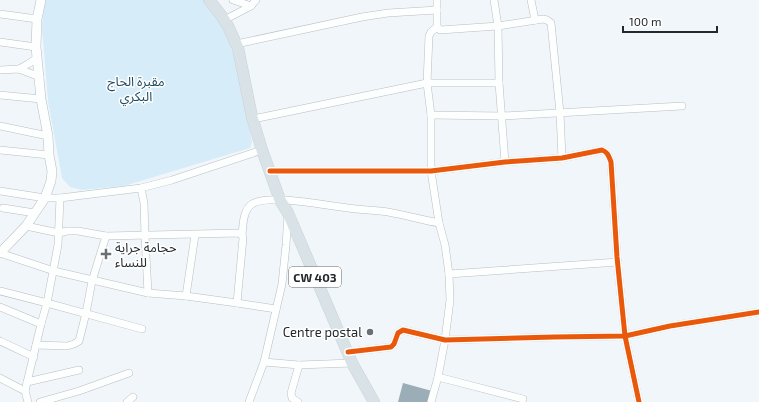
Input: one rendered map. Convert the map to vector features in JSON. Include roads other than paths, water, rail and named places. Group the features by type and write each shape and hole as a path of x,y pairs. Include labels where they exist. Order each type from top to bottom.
{"main road":[{"name":"CW 403","path":"209,0 228,26 238,48 252,117 280,200 288,214 352,363 374,402"},
{"name":"CW 403","path":"216,0 228,18 241,43 246,59 258,118 262,150"}],"street":[{"path":"41,0 37,19 36,47 41,99 48,136 52,171 50,185 45,198 26,226 4,244 0,253 54,271 148,293 237,302 276,309"},
{"path":"233,0 254,3"},
{"path":"431,402 438,377 445,340 450,300 449,274 445,245 439,223 431,171 431,115 427,83 429,36 437,27 437,0"},
{"path":"494,0 498,26 499,83 505,162"},
{"path":"532,0 535,20"},
{"path":"228,18 254,3"},
{"path":"241,43 382,14 438,10"},
{"path":"0,14 37,19"},
{"path":"437,27 442,30 498,26 535,20 547,20 551,23 560,113 562,158"},
{"path":"0,42 36,47"},
{"path":"19,69 37,58"},
{"path":"0,70 19,69 40,77"},
{"path":"258,118 427,83 499,83"},
{"path":"0,95 41,99"},
{"path":"431,115 502,116 682,106"},
{"path":"0,126 48,136"},
{"path":"0,150 49,155"},
{"path":"0,191 45,198 60,198 141,188 172,180 262,150"},
{"path":"270,171 431,171 505,162 562,158 602,150 606,153 611,162 625,336 639,402"},
{"path":"141,188 144,204 148,293"},
{"path":"28,402 25,391 54,271 59,233 60,198"},
{"path":"237,302 245,214 251,205 261,201 298,201 386,212 439,223"},
{"path":"3,208 35,213"},
{"path":"249,402 264,362 282,284 288,214"},
{"path":"26,226 59,233 78,231 106,236 240,233 242,235"},
{"path":"186,296 195,234"},
{"path":"36,345 67,346 74,344 79,340 92,281 106,236"},
{"path":"449,274 618,262"},
{"path":"0,291 142,329"},
{"path":"0,307 41,324"},
{"path":"348,352 391,347 394,344 398,333 403,330 445,340 625,336 670,326 759,312"},
{"path":"0,341 34,357"},
{"path":"264,362 299,365 352,363"},
{"path":"298,402 292,398 291,393 299,365"},
{"path":"27,382 79,370"},
{"path":"40,402 79,391 129,373"},
{"path":"438,377 523,399"},
{"path":"0,378 25,391"}],"place":[{"name":"حجامة جراية للنساء","path":"106,254"},
{"name":"Centre postal","path":"370,332"}],"park label":[{"name":"مقبرة الحاج البكري","path":"136,88"}]}
